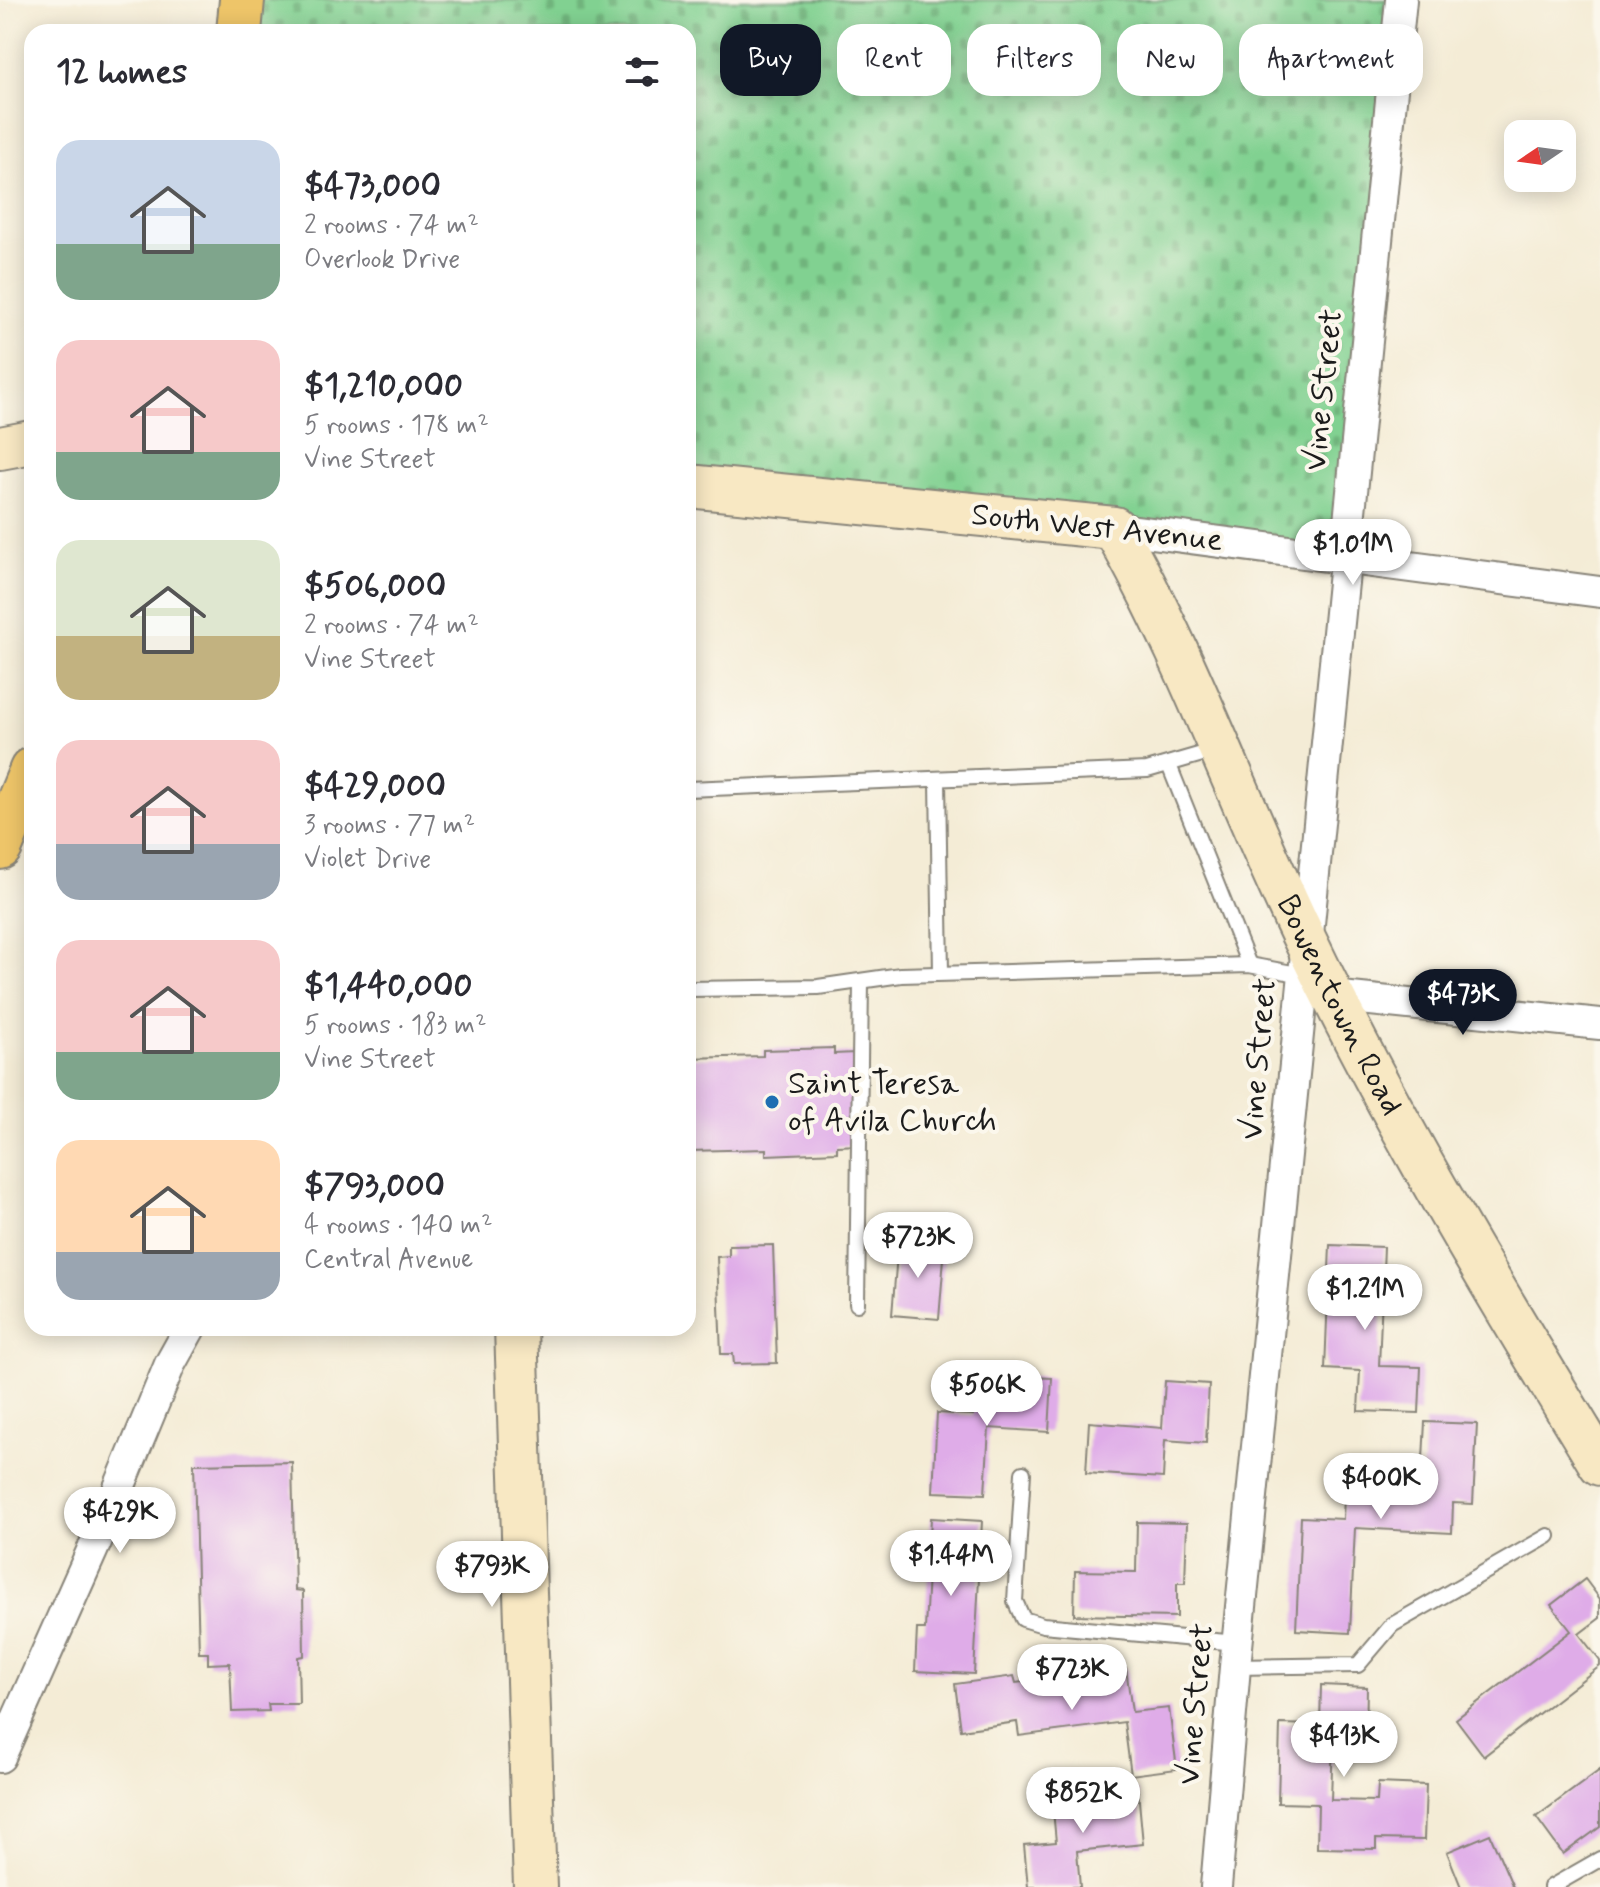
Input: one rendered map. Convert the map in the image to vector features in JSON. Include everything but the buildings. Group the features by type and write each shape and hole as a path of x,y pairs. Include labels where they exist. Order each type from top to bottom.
{"highway":[{"path":"240,24 242,0"},
{"path":"0,847 24,789"}],"main road":[{"path":"0,448 24,444"},
{"name":"South West Avenue","path":"696,487 1114,528"},
{"name":"Bowentown Road","path":"1114,528 1147,585 1314,972 1531,1351 1600,1464"},
{"path":"516,1336 535,1887"}],"street":[{"name":"Vine Street","path":"1216,1887 1236,1655 1314,972 1344,558 1401,0"},
{"name":"South West Avenue","path":"1114,528 1600,592"},
{"path":"1314,972 1600,1024"},
{"path":"0,1757 104,1524 170,1364 186,1336"}],"lane":[{"path":"696,789 1147,770 1218,749"},
{"path":"1169,765 1249,965"},
{"path":"938,781 941,973"},
{"path":"696,989 818,987 941,973 1249,965 1314,972"},
{"path":"857,1304 861,982"},
{"path":"1023,1473 1015,1601 1023,1619 1043,1625 1236,1655 1358,1665 1392,1625 1548,1536"},
{"path":"1551,1887 1600,1859"}],"green space":[{"path":"243,0 1401,0 1399,24 1239,24 1239,96 1391,96 1344,558 696,487 696,24 240,24"}],"place":[{"name":"Saint Teresa of Avila Church","path":"772,1102"}]}
